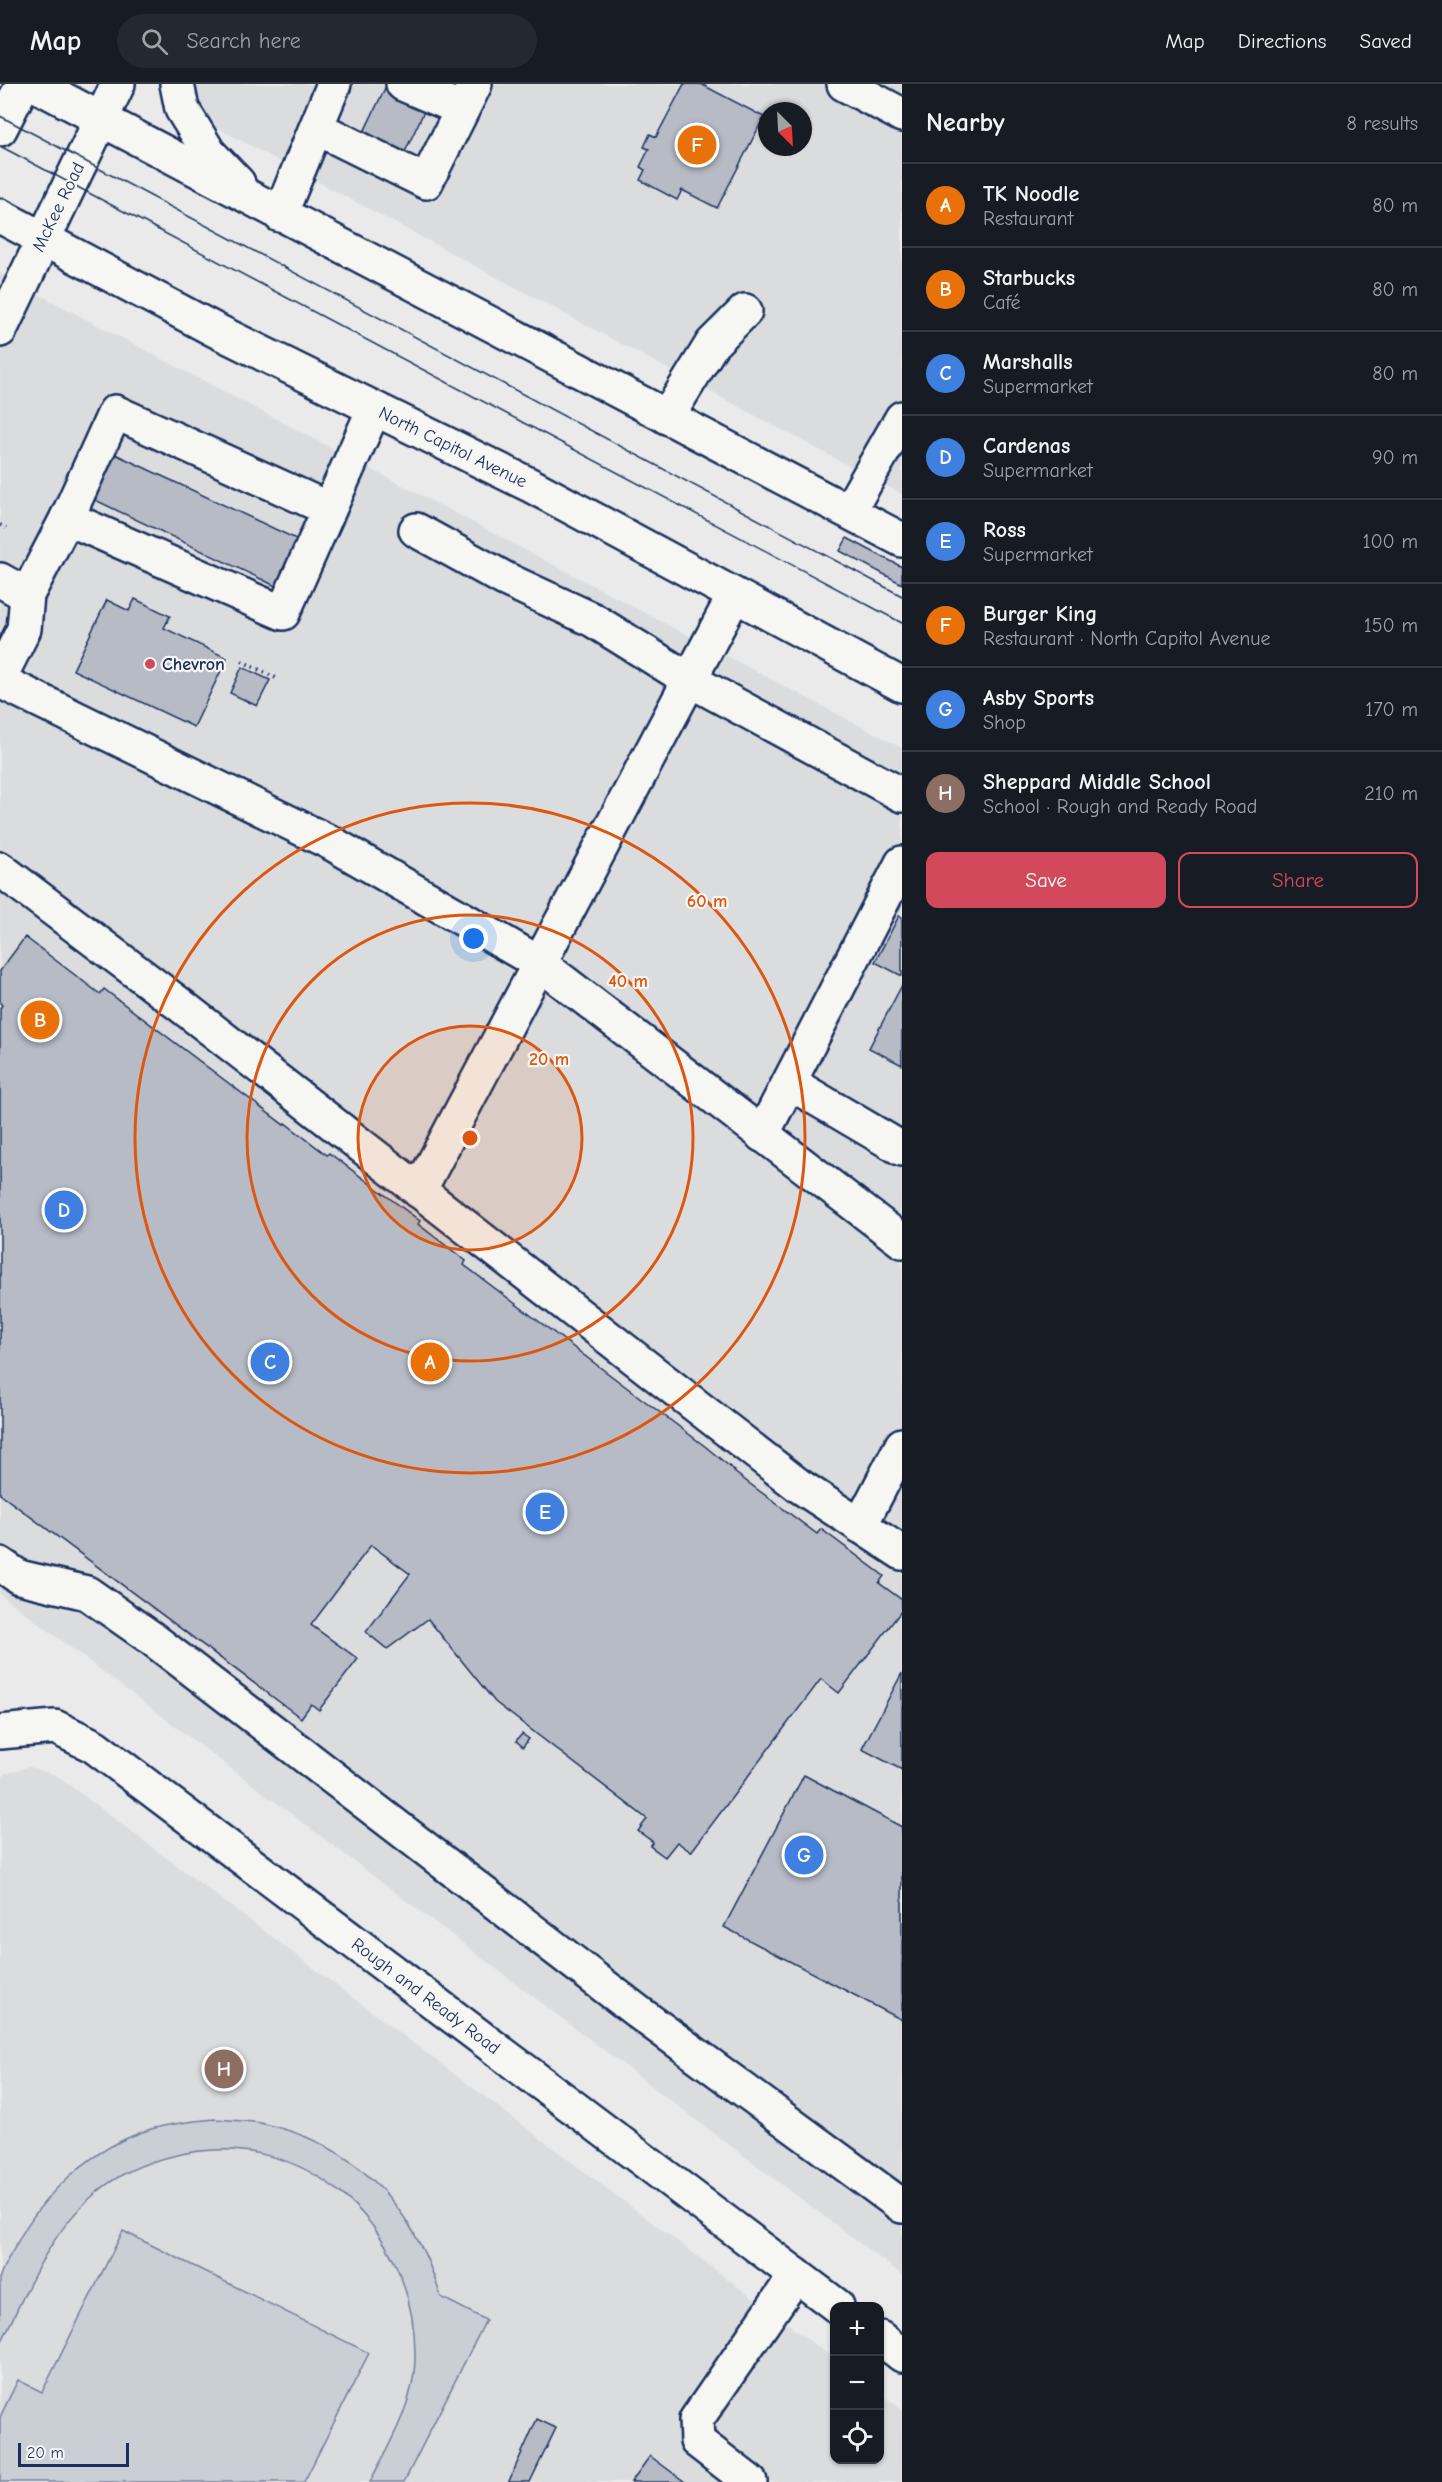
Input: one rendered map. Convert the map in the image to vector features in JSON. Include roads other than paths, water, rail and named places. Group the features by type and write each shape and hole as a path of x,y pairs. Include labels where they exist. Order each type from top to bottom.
{"main road":[{"path":"0,129 23,84"},
{"path":"34,84 902,540"},
{"name":"McKee Road","path":"0,330 118,84"},
{"path":"177,84 182,109 209,153 234,179 280,215"},
{"path":"280,215 334,84"},
{"path":"316,128 426,182 468,97 404,84"},
{"path":"844,84 902,115"},
{"name":"North Capitol Avenue","path":"0,216 215,330 532,486 902,685"},
{"path":"667,417 712,344 745,311"},
{"path":"67,518 283,613 374,409"},
{"path":"329,509 115,412 67,518 14,588 24,629 0,679 333,844 539,963 902,1241"},
{"path":"849,511 902,418"},
{"path":"416,530 505,579 593,620 688,679 902,795"},
{"path":"419,1191 688,679 734,596"},
{"path":"762,1135 902,863"},
{"path":"0,869 179,1004 798,1485 902,1553"},
{"path":"790,1083 902,1149"},
{"path":"860,1526 902,1445"},
{"path":"0,1564 19,1577 87,1593 150,1637 642,2015 902,2206"},
{"name":"Rough and Ready Road","path":"0,1732 55,1727 94,1746 831,2302"},
{"path":"750,2482 697,2441 696,2420 796,2275"},
{"path":"884,2342 902,2355"}],"tram line":[{"path":"0,116 902,596"},
{"path":"0,146 902,623"}],"place":[{"name":"Burger King","path":"697,145"},
{"name":"Chevron","path":"150,664"},
{"name":"Starbucks","path":"40,1020"},
{"name":"Cardenas","path":"64,1210"},
{"name":"Marshalls","path":"270,1362"},
{"name":"TK Noodle","path":"430,1362"},
{"name":"Ross","path":"545,1512"},
{"name":"Asby Sports","path":"804,1855"},
{"name":"Sheppard Middle School","path":"224,2069"}]}
